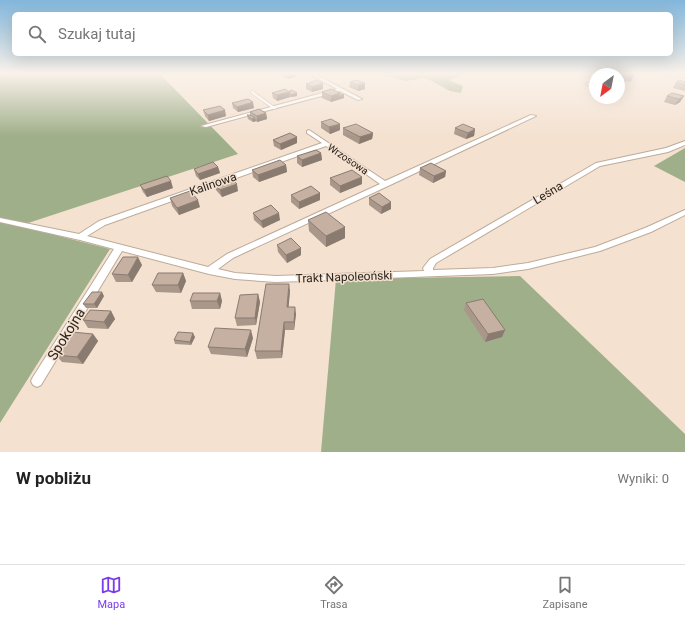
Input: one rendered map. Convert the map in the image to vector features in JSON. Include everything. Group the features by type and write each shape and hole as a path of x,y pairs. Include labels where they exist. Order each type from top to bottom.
{"street":[{"path":"204,126 326,94"},
{"path":"350,94 360,99"},
{"path":"209,271 215,265 230,256 533,116"},
{"name":"Wrzosowa","path":"309,132 386,185"},
{"name":"Leśna","path":"429,274 428,268 433,261 598,164 677,148 685,143"},
{"name":"Kalinowa","path":"80,237 102,223 326,144"},
{"name":"Trakt Napoleoński","path":"0,220 80,237 209,271 235,276 276,279 493,271 528,266 597,249 648,230 685,212"},
{"name":"Spokojna","path":"38,381 120,247"}],"lane":[{"path":"255,94 274,108"}],"green space":[{"path":"0,94 180,94 238,154 19,226 110,249 0,423"},
{"path":"685,148 685,182 654,166"},
{"path":"520,276 685,434 685,452 321,452 336,279"}],"building":[{"path":"670,94 676,94 684,96 679,99 667,96"},
{"path":"248,99 253,102 237,107 232,103"},
{"path":"220,106 225,110 208,115 203,110"},
{"path":"259,109 266,113 257,116 250,112"},
{"path":"247,115 250,115 255,118 252,119"},
{"path":"331,119 340,124 329,127 321,122"},
{"path":"356,124 373,133 360,137 343,128"},
{"path":"463,124 475,129 468,133 455,128"},
{"path":"290,133 297,137 280,144 273,140"},
{"path":"316,150 321,153 302,160 297,156"},
{"path":"280,160 286,165 258,175 252,170"},
{"path":"213,162 218,167 198,174 194,169"},
{"path":"431,163 446,171 434,176 420,168"},
{"path":"352,170 362,177 340,186 330,178"},
{"path":"167,176 171,181 144,190 140,185"},
{"path":"231,178 237,184 220,190 214,183"},
{"path":"311,186 320,193 299,202 291,195"},
{"path":"190,191 198,200 177,208 170,198"},
{"path":"379,193 391,202 382,207 369,198"},
{"path":"271,205 279,213 261,221 253,213"},
{"path":"326,212 345,227 326,236 308,220"},
{"path":"291,238 301,248 286,255 277,245"},
{"path":"123,257 138,257 128,275 112,274"},
{"path":"158,273 183,273 178,285 152,285"},
{"path":"266,284 289,284 287,307 295,307 294,322 284,322 281,351 255,351"},
{"path":"92,292 102,292 94,304 83,304"},
{"path":"193,293 220,293 217,301 190,301"},
{"path":"258,294 255,318 235,318 240,295"},
{"path":"483,299 505,330 488,334 466,303"},
{"path":"90,310 111,311 104,322 83,320"},
{"path":"215,328 251,330 245,349 208,347"},
{"path":"72,332 93,334 77,357 56,355"},
{"path":"178,332 193,333 190,342 174,340"}]}
